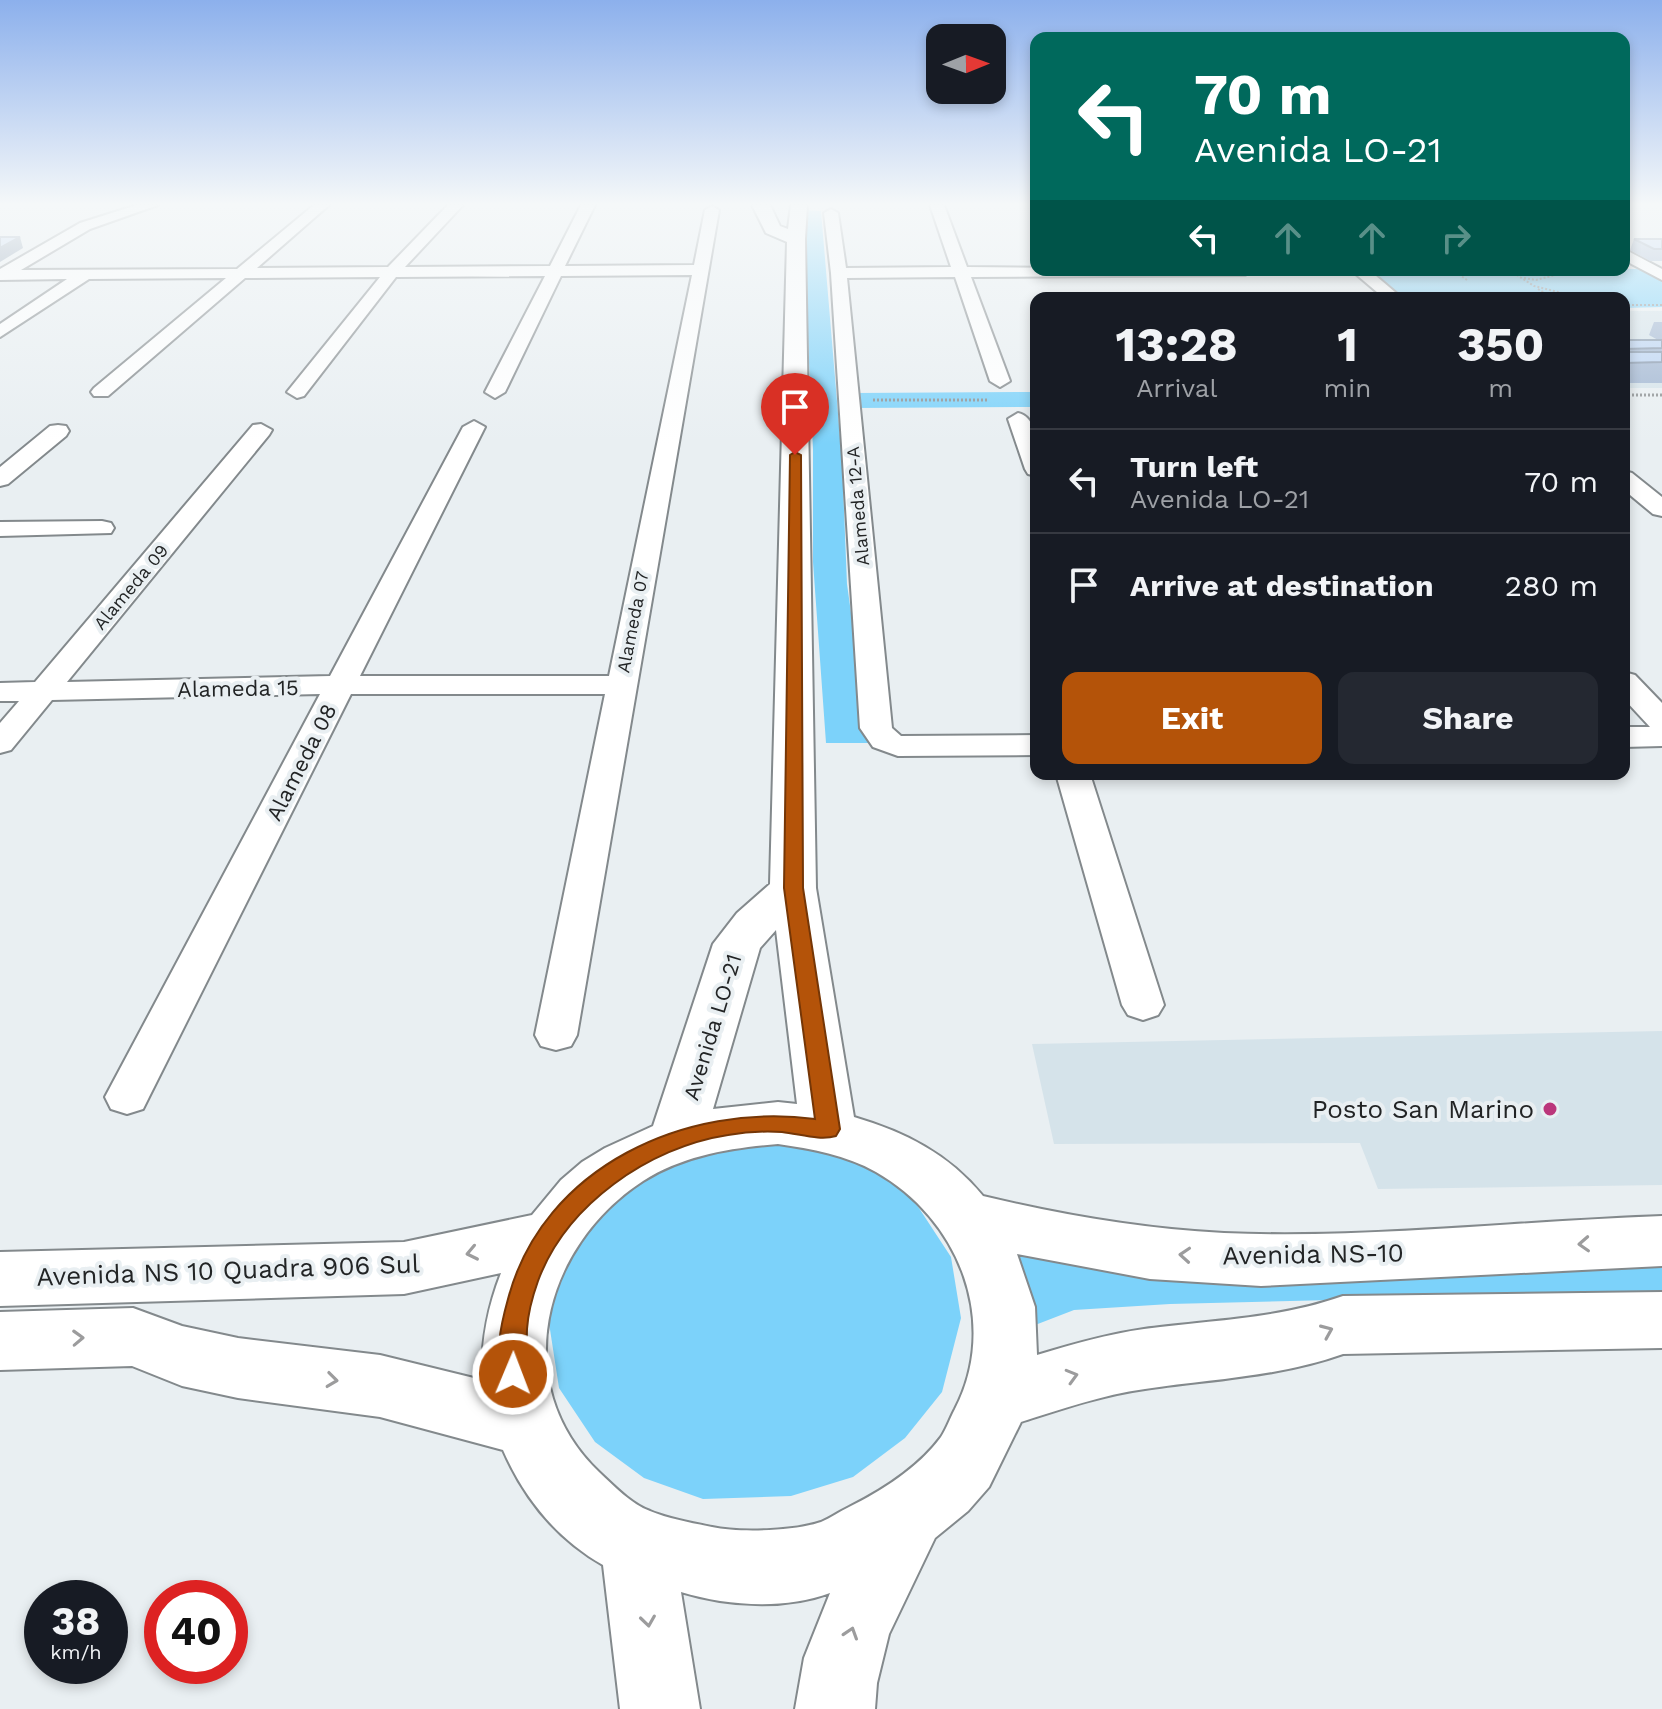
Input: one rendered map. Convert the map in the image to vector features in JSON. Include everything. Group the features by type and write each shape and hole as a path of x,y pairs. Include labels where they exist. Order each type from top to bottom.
{"street":[{"path":"0,332 70,285"},
{"path":"101,392 226,285"},
{"path":"297,392 382,285"},
{"path":"495,392 547,285"},
{"name":"Alameda 07","path":"556,1035 697,285"},
{"path":"796,285 793,888 828,1129"},
{"name":"Alameda 12-A","path":"840,285 876,728 887,743 1030,745"},
{"path":"967,285 1000,381"},
{"path":"1102,285 1105,289"},
{"path":"1241,285 1245,289"},
{"path":"1018,419 1030,452"},
{"name":"Alameda 08","path":"127,1097 474,427"},
{"name":"Alameda 09","path":"0,743 261,430"},
{"path":"0,479 58,431"},
{"path":"1630,483 1662,509"},
{"path":"0,529 102,528"},
{"name":"Alameda 15","path":"0,692 341,685 621,685"},
{"path":"1630,687 1662,721"},
{"path":"1630,737 1662,736"},
{"path":"1075,780 1143,1005"},
{"name":"Avenida LO-21","path":"677,1139 737,944 793,888"},
{"path":"778,1123 828,1129 881,1148 928,1177 967,1217 990,1257 1003,1301 1006,1349 997,1398 964,1463 907,1518 823,1558 727,1567 637,1544 587,1512 549,1470 524,1423 513,1374 514,1325 526,1279 549,1237 584,1195 628,1162 677,1139 727,1126 778,1123"},
{"name":"Avenida NS-10","path":"967,1217 1111,1248 1260,1260 1662,1241"},
{"name":"Avenida NS 10 Quadra 906 Sul","path":"0,1279 404,1268 549,1237"},
{"path":"997,1398 1113,1364 1315,1337 1343,1325 1662,1320"},
{"path":"0,1341 133,1337 182,1356 238,1368 380,1386 524,1423"},
{"path":"835,1709 836,1682 854,1623 907,1518"},
{"path":"637,1544 660,1709"}],"path":[{"path":"1534,286 1544,292"},
{"path":"1534,286 1558,292"},
{"path":"1630,305 1662,305"},
{"path":"1630,395 1662,395"},
{"path":"850,400 991,399"}],"shaded area":[{"path":"805,285 827,285 842,461 847,584 869,743 826,743 813,562 813,449"},
{"path":"1379,285 1662,285 1662,307 1630,308 1630,292 1388,292"},
{"path":"1630,311 1662,311 1662,388 1630,388"},
{"path":"1030,392 1030,407 855,408 854,393"},
{"path":"1662,1031 1662,1185 1378,1189 1360,1143 1054,1144 1032,1044"},
{"path":"772,1135 868,1159 913,1199 951,1257 961,1318 942,1392 905,1438 853,1477 791,1496 703,1499 644,1478 595,1442 559,1388 549,1323 564,1256 645,1169"},
{"path":"1003,1249 1662,1262 1662,1292 1170,1304 1074,1310 1017,1332"}],"building":[{"path":"1630,340 1662,340 1662,348 1630,349"},
{"path":"1630,352 1662,352 1662,362 1630,363"}],"place":[{"name":"Posto San Marino","path":"1550,1109"}],"route":[{"path":"513,1374 514,1325 526,1279 549,1237 584,1195 628,1162 677,1139 727,1126 753,1124 778,1123 828,1129 793,888 795,455"}]}
